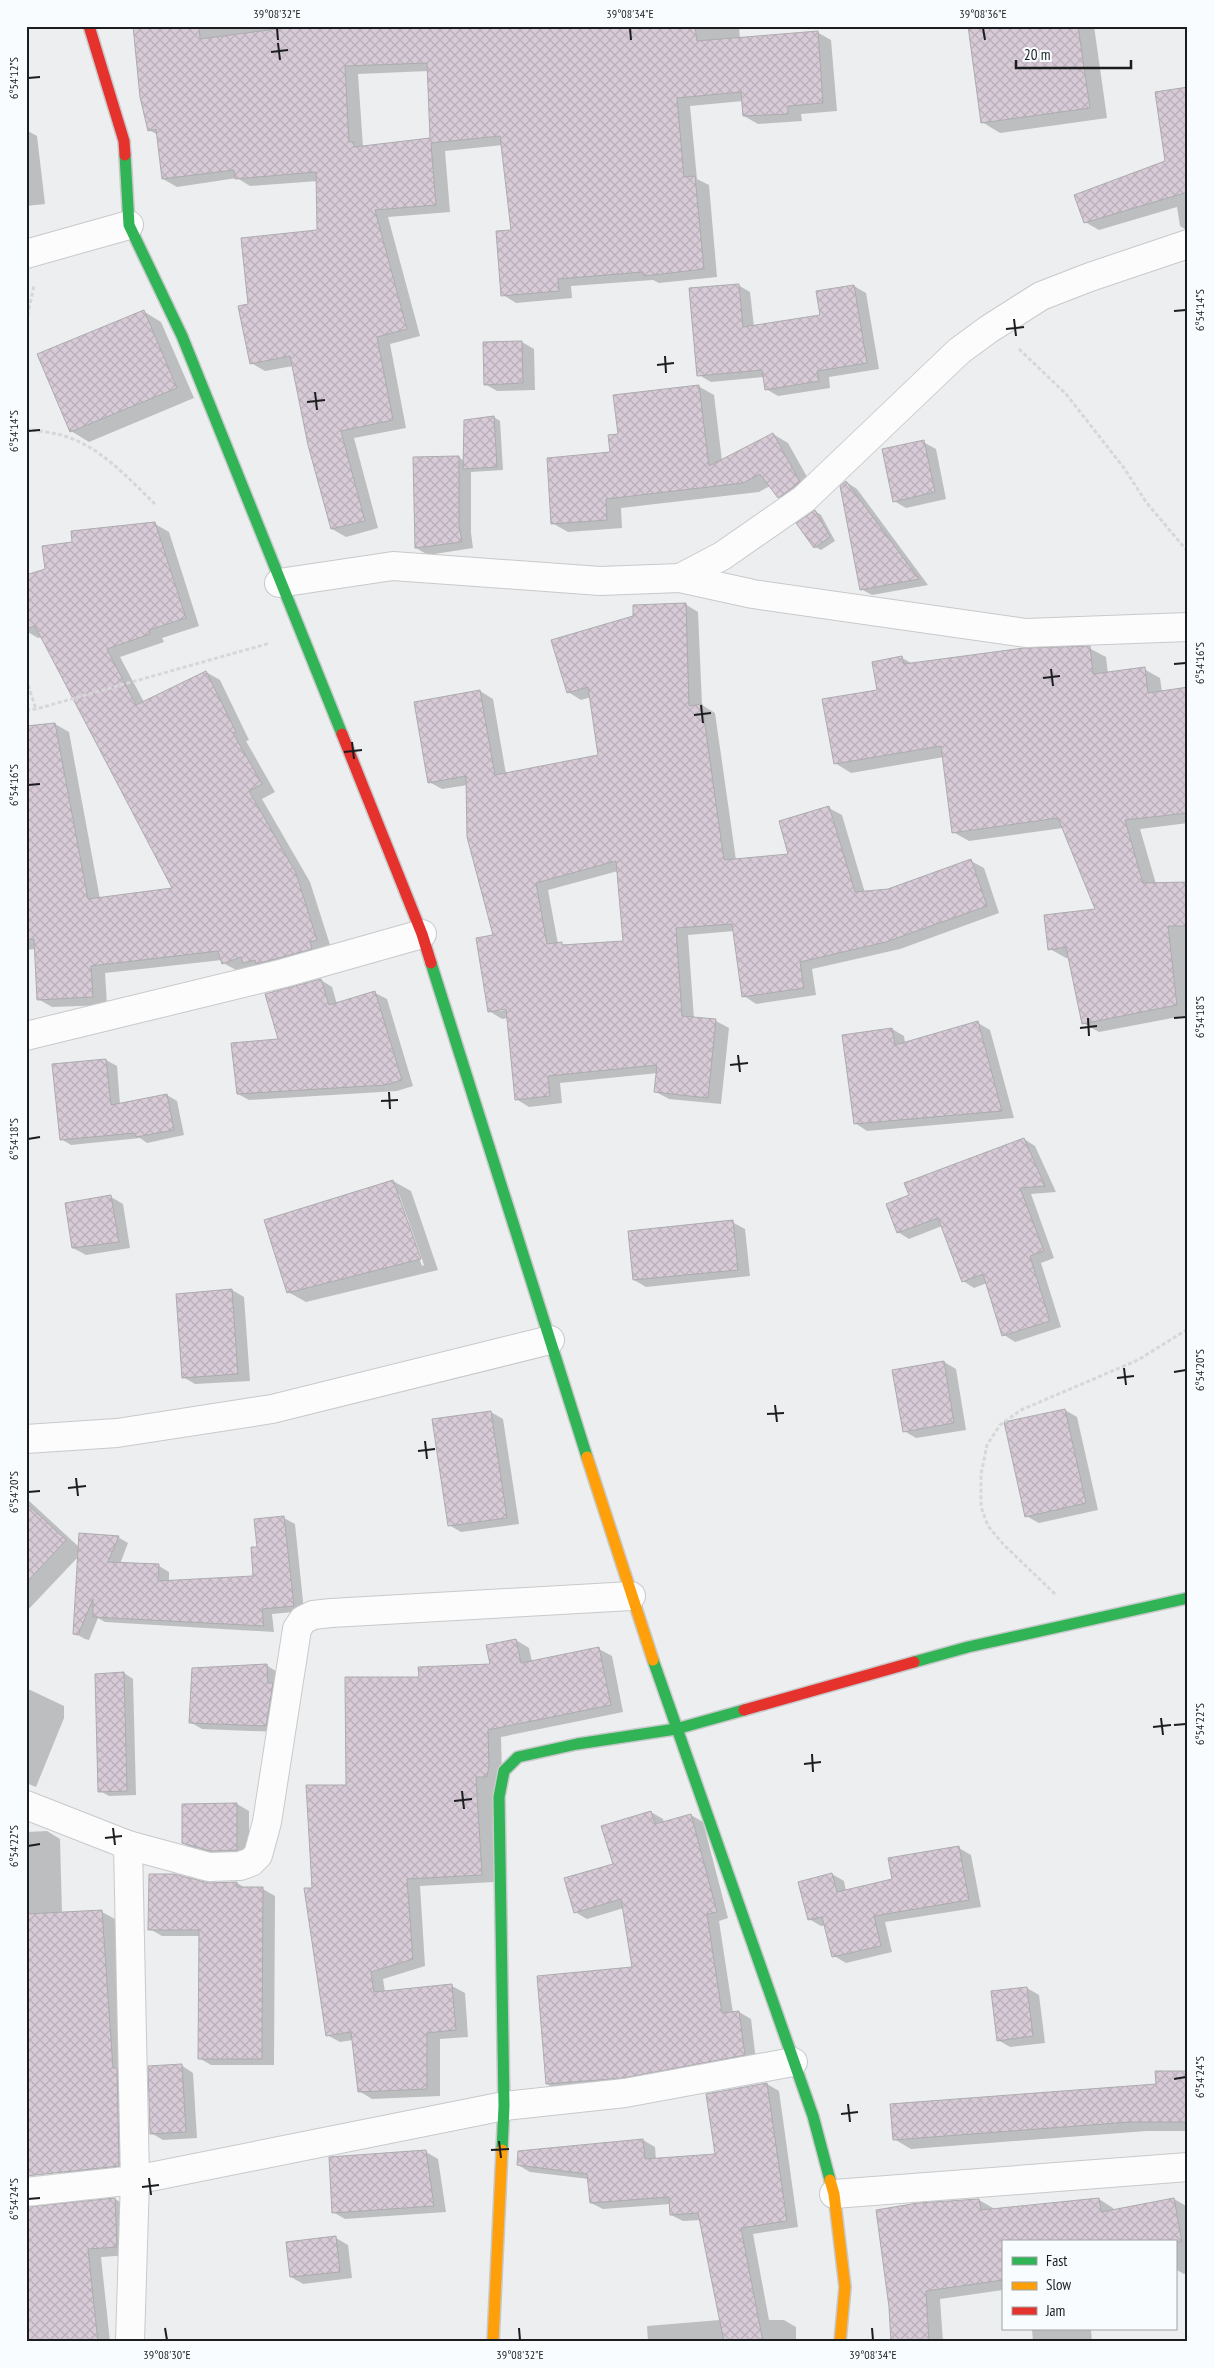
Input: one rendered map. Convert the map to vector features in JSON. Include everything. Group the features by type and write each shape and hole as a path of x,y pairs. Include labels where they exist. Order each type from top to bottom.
{"street":[{"path":"89,26 124,141 130,225 182,336 279,583 422,934 631,1596 793,2062 814,2116 834,2194 845,2287 840,2342"},
{"path":"26,254 130,225"},
{"path":"680,578 722,556 804,499 959,351 990,329 1041,296 1090,276 1188,244"},
{"path":"279,583 393,566 600,581 680,578 753,594 1026,633 1188,627"},
{"path":"26,1036 284,973 422,934"},
{"path":"26,1439 116,1433 272,1409 550,1340"},
{"path":"26,1805 128,1844 209,1867 240,1866 251,1862 258,1855 269,1813 297,1629 308,1618 331,1613 631,1596"},
{"path":"493,2342 504,2106 499,1797 504,1771 518,1757 577,1744 676,1729 968,1647 1188,1598"},
{"path":"128,1844 135,2180 130,2342"},
{"path":"26,2192 135,2180 406,2124 504,2106 625,2093 694,2082 793,2062"},
{"path":"834,2194 1188,2167"}],"path":[{"path":"990,329 1026,353 1066,394 1124,468 1146,502 1188,552"},
{"path":"26,429 62,435 92,449 124,474 155,504"},
{"path":"26,710 36,709 300,634"},
{"path":"26,679 36,709"},
{"path":"1082,1621 1004,1545 988,1526 981,1507 981,1474 987,1445 1000,1424 1021,1410 1138,1360 1188,1329"}],"building":[{"path":"133,26 199,26 200,39 299,26 695,26 697,41 818,31 823,103 788,106 788,114 743,116 741,92 677,98 684,177 695,176 704,269 644,276 643,272 558,279 559,291 501,296 496,231 511,230 500,136 431,143 436,205 375,210 407,329 377,337 393,420 341,431 365,521 331,529 308,445 290,356 250,364 238,306 248,304 241,238 317,230 316,172 235,179 234,170 162,179 156,129 148,131 140,97","holes":["427,63 430,138 354,147 354,142 349,142 345,66"]},
{"path":"968,26 1078,26 1090,108 981,123"},
{"path":"1188,87 1188,192 1084,223 1074,195 1165,161 1155,92"},
{"path":"739,284 743,327 820,315 816,291 854,285 867,363 817,371 819,381 765,390 762,370 697,376 689,288"},
{"path":"144,310 177,388 70,432 37,354"},
{"path":"522,341 523,383 484,385 483,342"},
{"path":"699,385 709,466 773,433 800,482 778,498 760,474 743,483 606,499 607,520 551,524 547,458 610,452 608,435 618,434 613,395"},
{"path":"494,416 497,467 463,469 464,420"},
{"path":"924,440 935,492 893,502 882,449"},
{"path":"459,456 459,525 462,542 415,548 413,457"},
{"path":"846,481 919,579 860,590 840,486"},
{"path":"815,510 830,537 814,548 796,523"},
{"path":"155,522 186,618 149,630 150,634 107,649 136,705 206,671 236,732 233,733 262,784 249,791 296,873 317,940 310,942 312,949 256,964 255,960 243,963 241,957 222,964 218,951 91,966 93,997 37,1000 34,939 26,940 26,726 55,723 88,899 172,888 35,626 26,629 26,575 45,569 42,546 72,542 71,531"},
{"path":"686,603 689,706 702,704 724,860 788,854 779,821 829,806 855,892 888,889 971,859 987,906 886,942 800,962 804,988 742,997 732,924 676,928 682,1016 716,1019 708,1098 654,1092 657,1065 548,1076 550,1096 515,1100 506,1009 488,1012 476,938 493,935 467,837 466,776 428,783 414,702 480,690 495,775 598,755 588,687 567,693 551,640 633,616 633,605","holes":["616,861 623,941 562,945 562,942 547,944 536,883"]},
{"path":"1090,646 1093,674 1145,667 1148,693 1188,687 1188,813 1125,820 1143,883 1188,882 1188,926 1168,926 1177,1005 1082,1024 1066,947 1048,950 1044,915 1095,909 1058,818 952,833 941,746 834,764 822,699 877,690 872,662 902,656 904,664 1024,648"},
{"path":"321,979 329,1005 375,991 402,1080 385,1085 237,1094 231,1043 278,1039 265,994"},
{"path":"978,1021 1002,1111 854,1124 842,1035 892,1028 895,1045"},
{"path":"106,1059 111,1105 167,1094 174,1130 136,1137 135,1133 60,1140 52,1064"},
{"path":"1024,1138 1045,1186 1020,1188 1044,1251 1030,1256 1050,1321 1002,1336 983,1274 962,1282 938,1218 897,1233 886,1204 909,1195 904,1183"},
{"path":"393,1180 421,1259 287,1293 264,1220"},
{"path":"111,1195 119,1242 72,1248 65,1203"},
{"path":"733,1220 738,1270 633,1280 628,1231"},
{"path":"232,1289 238,1374 182,1378 176,1294"},
{"path":"944,1361 954,1423 903,1432 892,1370"},
{"path":"1065,1409 1086,1503 1025,1517 1004,1422"},
{"path":"491,1411 507,1518 448,1526 432,1419"},
{"path":"26,1503 66,1540 26,1583"},
{"path":"284,1516 294,1606 262,1609 264,1626 93,1617 93,1599 78,1635 73,1634 79,1533 119,1536 108,1562 159,1564 158,1581 253,1576 251,1547 257,1547 254,1519"},
{"path":"516,1639 521,1663 599,1647 611,1705 488,1730 489,1766 487,1777 476,1777 482,1875 407,1879 413,1959 371,1972 374,1992 452,1984 456,2030 427,2033 427,2089 358,2092 351,2032 326,2036 304,1888 312,1888 306,1785 346,1785 345,1677 419,1677 418,1667 490,1664 486,1645"},
{"path":"267,1664 268,1683 273,1683 266,1726 189,1723 192,1668"},
{"path":"124,1672 127,1791 98,1792 95,1674"},
{"path":"237,1803 237,1850 211,1851 182,1843 182,1804"},
{"path":"651,1811 655,1824 691,1814 717,1912 707,1914 722,2013 739,2011 745,2055 623,2078 546,2084 537,1976 632,1967 621,1899 574,1913 564,1878 613,1864 601,1826"},
{"path":"959,1846 969,1900 874,1916 881,1946 832,1957 822,1917 808,1920 798,1882 832,1873 837,1892 892,1879 888,1858"},
{"path":"149,1874 174,1874 209,1883 237,1882 237,1887 263,1887 262,2059 198,2059 199,1930 148,1930"},
{"path":"102,1910 113,2068 117,2068 119,2166 26,2176 26,1914"},
{"path":"1027,1987 1033,2036 997,2041 991,1991"},
{"path":"182,2064 186,2132 150,2134 148,2066"},
{"path":"1155,2071 1188,2071 1188,2122 1130,2122 893,2140 890,2104 1156,2084"},
{"path":"767,2083 787,2221 741,2228 763,2342 724,2342 698,2213 670,2215 669,2197 590,2203 587,2174 517,2165 518,2151 643,2139 645,2159 715,2154 706,2094"},
{"path":"426,2150 434,2206 332,2213 329,2157"},
{"path":"115,2198 117,2247 88,2249 98,2342 26,2342 26,2207"},
{"path":"1099,2198 1101,2212 1174,2198 1182,2242 1176,2242 1176,2240 1002,2240 1002,2280 926,2291 929,2342 891,2342 889,2307 876,2210 918,2203 979,2199 981,2210"},
{"path":"336,2236 340,2272 290,2277 286,2242"}],"traffic: fast":[{"path":"125,155 129,225 182,336 342,734"},
{"path":"431,963 587,1457"},
{"path":"914,1662 968,1647 1188,1598"},
{"path":"653,1660 813,2116 830,2180"},
{"path":"502,2150 504,2106 499,1797 504,1771 518,1757 577,1744 676,1729 744,1710"}],"traffic: slow":[{"path":"587,1457 653,1660"},
{"path":"493,2342 502,2150"},
{"path":"830,2180 834,2194 845,2287 840,2342"}],"traffic: jam":[{"path":"89,26 124,141 125,155"},
{"path":"342,734 422,934 431,963"},
{"path":"744,1710 914,1662"}]}
